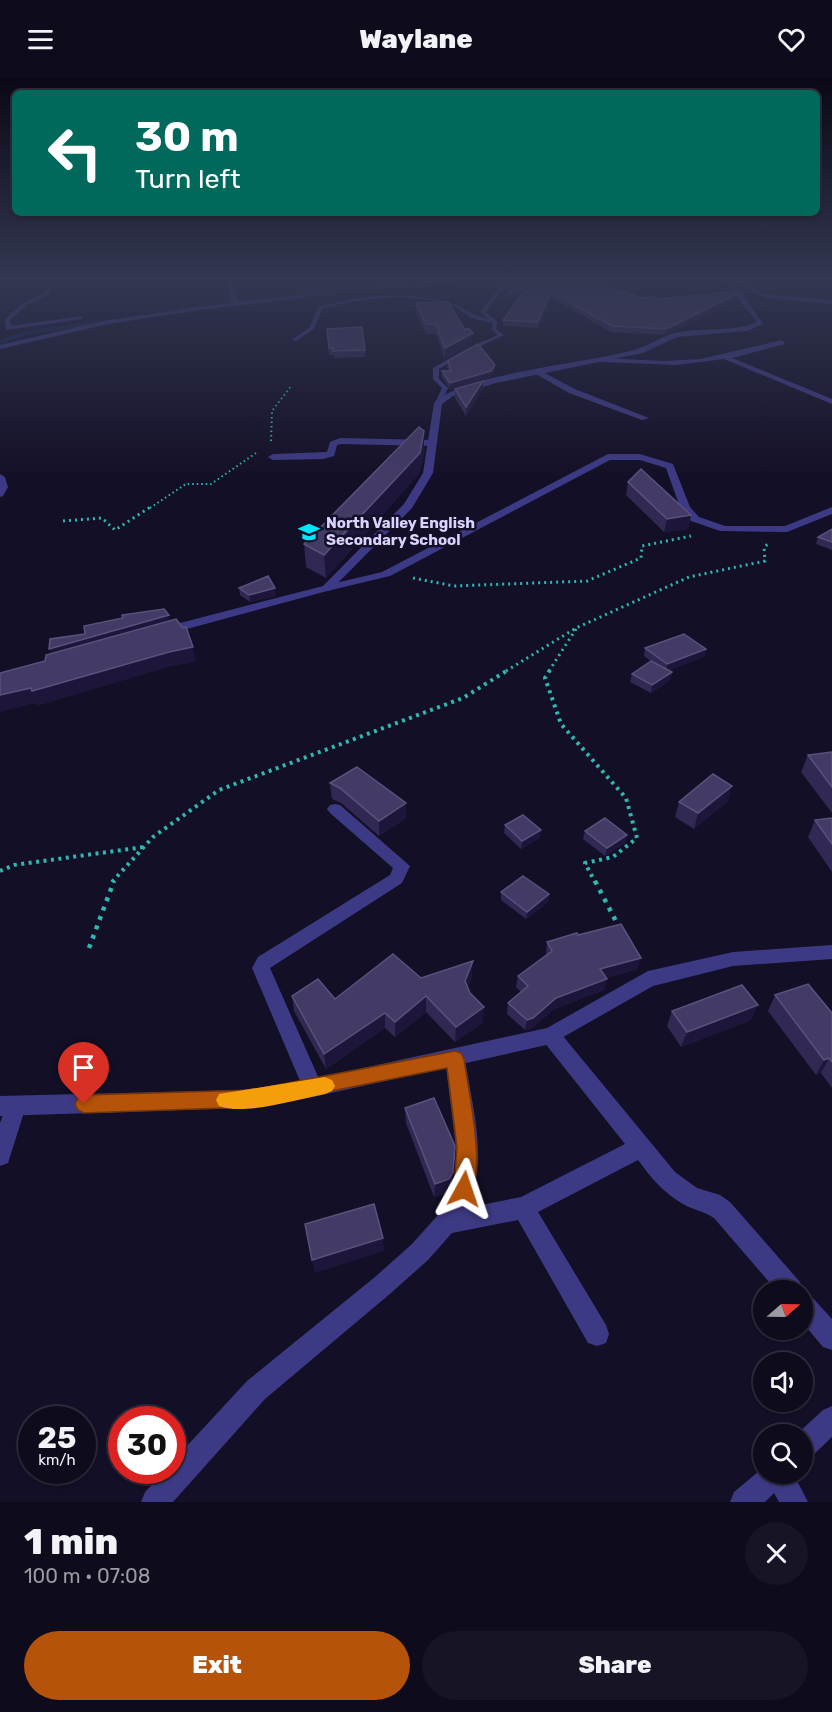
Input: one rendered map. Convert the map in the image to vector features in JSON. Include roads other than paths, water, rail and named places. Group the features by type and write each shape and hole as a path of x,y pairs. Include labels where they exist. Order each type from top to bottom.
{"street":[{"path":"327,588 408,506 428,473 438,403 450,394 495,381 602,360 650,346"},
{"path":"602,360 672,363 727,357 766,346"},
{"path":"727,357 832,402"},
{"path":"539,372 572,391 645,418"},
{"path":"273,457 323,456 331,454 333,444 340,441 433,443"},
{"path":"146,636 386,574 608,457 628,455 653,458 670,466 685,508 695,519 724,529 787,529 832,510"},
{"path":"0,477 3,487 0,494"},
{"path":"313,1088 261,968 264,962 396,879 402,866 335,809"},
{"path":"0,1156 8,1106 244,1099 313,1088 455,1059 551,1036 648,979 733,960 832,952"},
{"path":"551,1036 667,1180 692,1197 712,1203 722,1210 783,1280"},
{"path":"155,1502 256,1390 420,1252 446,1223 464,1189 467,1172 467,1147 455,1059"},
{"path":"446,1223 523,1208 642,1148"},
{"path":"523,1208 597,1334"},
{"path":"813,1316 832,1338"},
{"path":"813,1437 832,1419"},
{"path":"744,1502 765,1484"},
{"path":"784,1484 794,1502"}],"lane":[{"path":"438,403 445,388 436,379 436,368 476,346"}],"place":[{"name":"North Valley English Secondary School","path":"309,532"}]}
